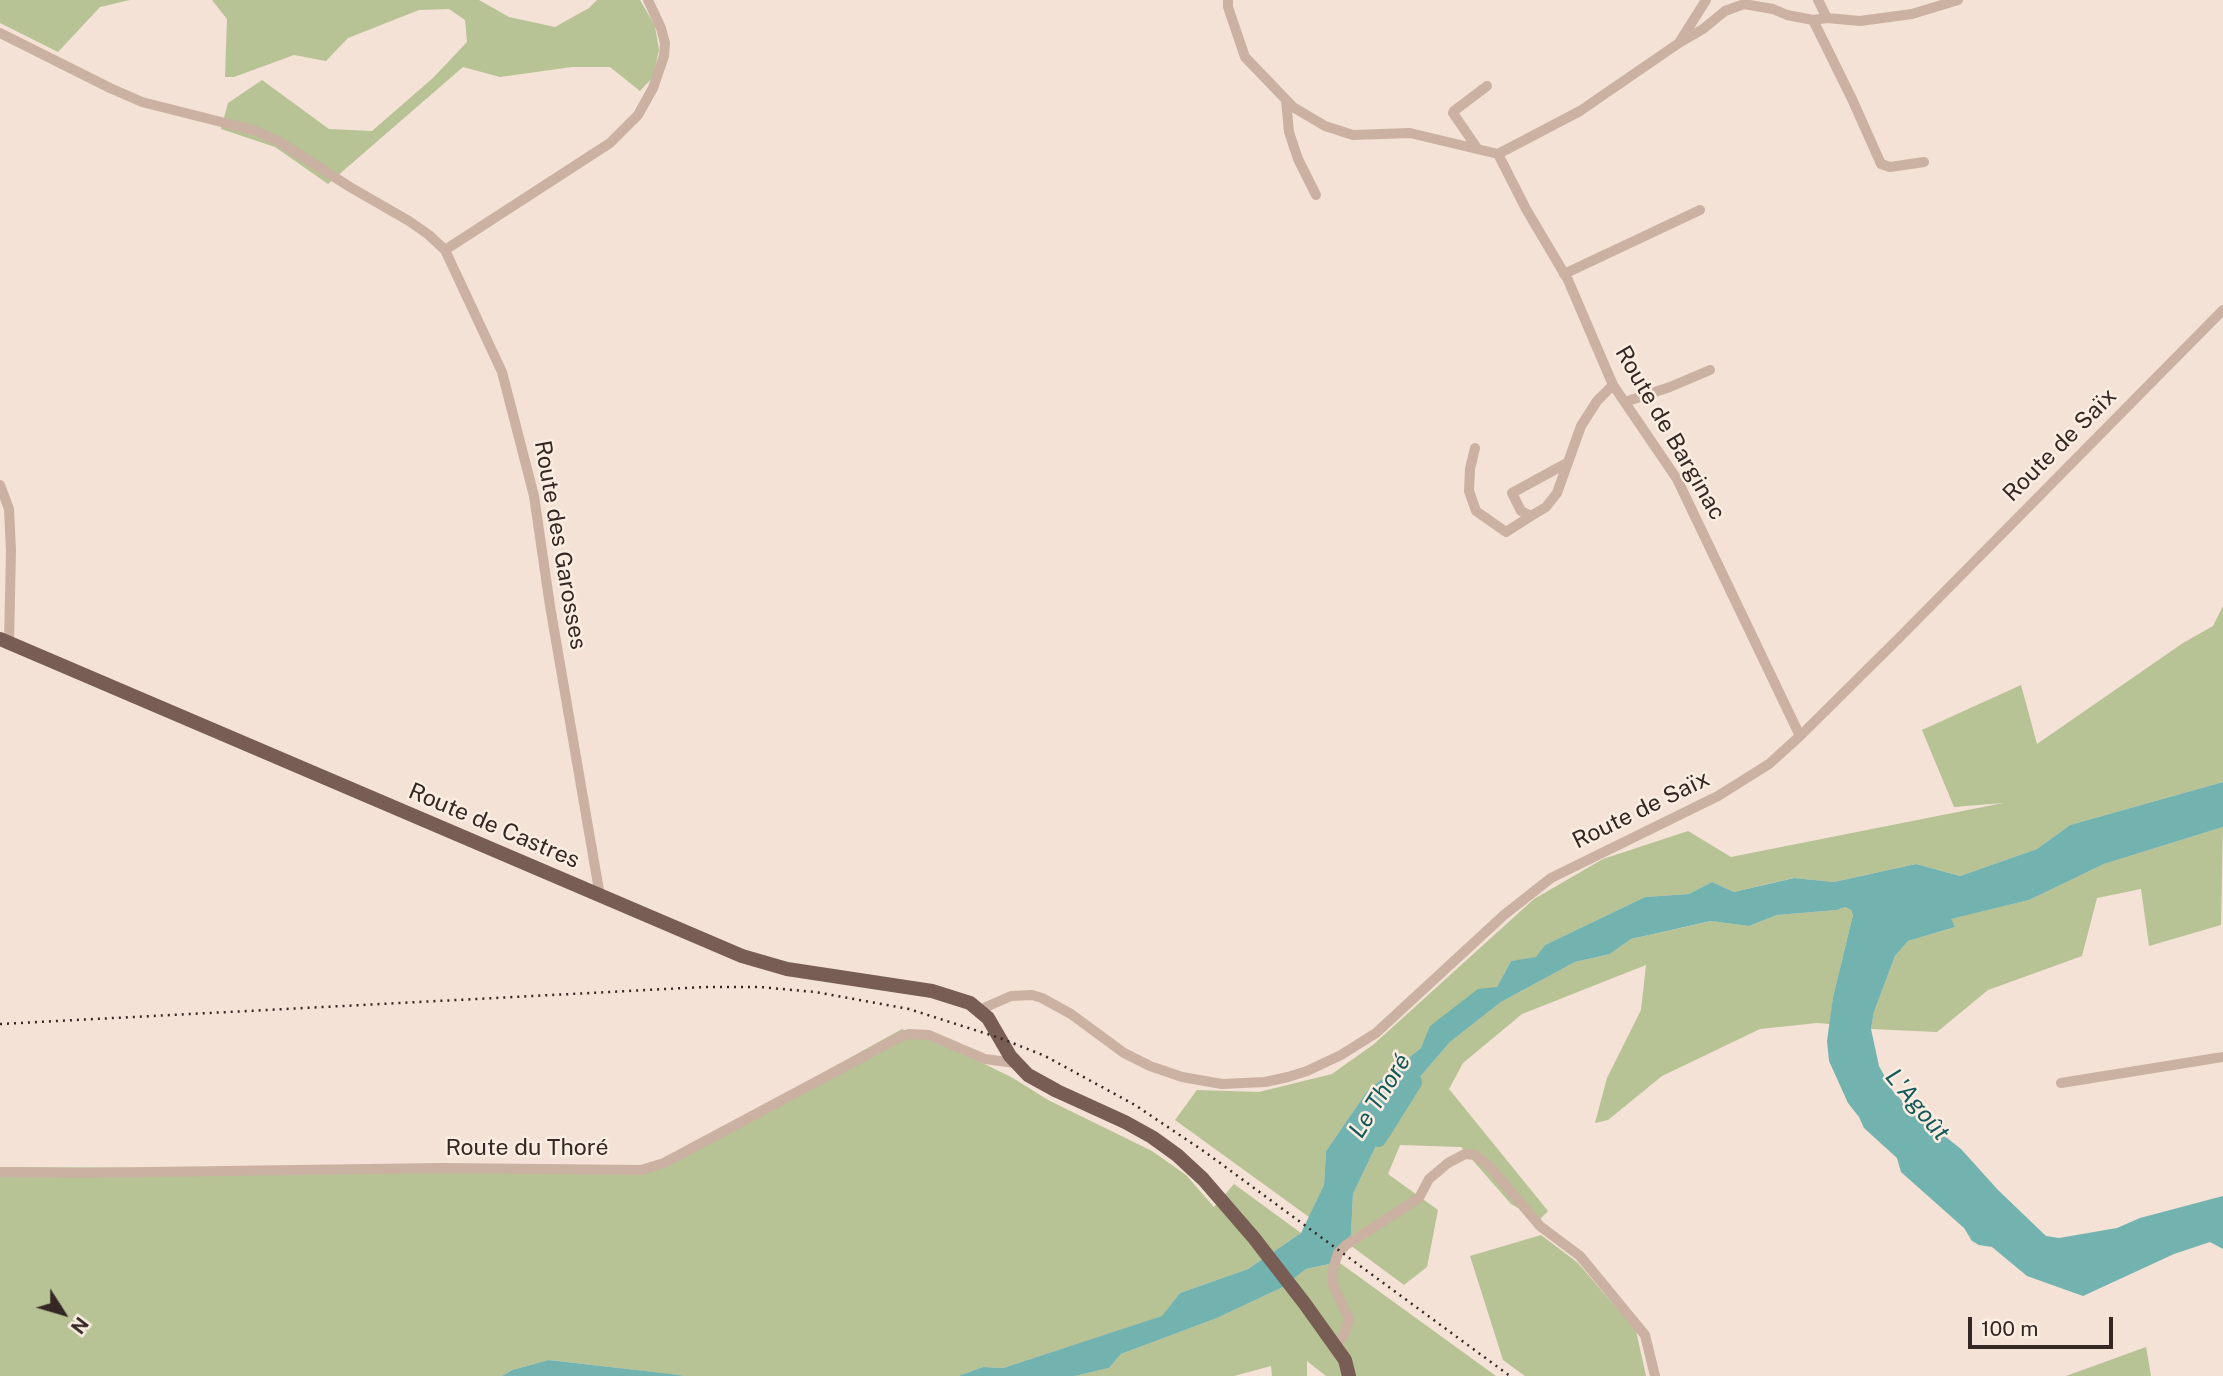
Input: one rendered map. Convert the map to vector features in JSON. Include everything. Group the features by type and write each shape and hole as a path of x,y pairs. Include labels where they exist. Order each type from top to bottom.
{"main road":[{"name":"Route de Castres","path":"5,641 741,956 787,969 940,993 970,1003 982,1012"},
{"path":"982,1012 1015,1063 1040,1083 1125,1122 1177,1155 1215,1191 1306,1304 1345,1360 1349,1376"}],"street":[{"path":"445,250 610,143 638,115 653,88 664,56 665,43 661,28 648,0"},
{"path":"1228,0 1245,57 1293,107 1325,126 1353,135 1410,133 1498,154 1580,111 1703,29 1725,11 1744,4 1757,4 1787,15 1813,20 1828,18 1860,21 1912,14 1958,0"},
{"path":"1679,43 1706,0"},
{"path":"1818,0 1828,18"},
{"path":"1813,20 1881,164 1890,167 1924,162"},
{"name":"Route des Garosses","path":"0,33 142,102 253,130 278,141 409,221 445,250 502,372 534,496 550,606 600,896"},
{"path":"1477,148 1453,113 1487,86"},
{"path":"1286,100 1289,132 1298,159 1316,195"},
{"name":"Route de Barginac","path":"1498,154 1564,275 1613,385 1677,479 1800,736"},
{"path":"1564,275 1700,210"},
{"name":"Route de Saïx","path":"982,1012 986,1007 1011,996 1032,995 1042,998 1060,1007 1136,1060 1167,1073 1201,1081 1243,1084 1265,1082 1307,1071 1341,1055 1376,1033 1504,915 1551,878 1742,782 1769,764 1800,736 2223,310"},
{"path":"1625,402 1710,370"},
{"path":"1475,447 1469,491 1476,511 1506,531 1546,506 1557,493 1586,418 1597,401 1613,385"},
{"path":"1531,516 1521,511 1512,493 1567,463"},
{"path":"0,485 9,509 5,641"},
{"name":"Route du Thoré","path":"0,1172 441,1168 641,1170 664,1163 909,1034 929,1035 985,1059 1015,1063"},
{"path":"2062,1083 2223,1057"},
{"path":"1335,1346 1349,1319 1333,1285 1333,1269 1338,1254 1346,1245 1419,1198 1429,1180 1448,1163 1465,1154 1475,1155 1490,1167 1540,1226 1580,1256 1645,1335 1655,1376"}],"green space":[{"path":"0,0 130,0 100,7 58,52 0,23"},
{"path":"212,0 479,0 509,17 555,27 589,8 597,0 640,0 655,26 659,50 653,77 640,91 610,67 572,67 500,77 463,67 328,184 275,147 221,129 228,103 262,80 329,129 372,131 433,78 467,42 465,20 449,9 419,10 348,38 326,61 294,55 234,77 225,77 227,19"},
{"path":"2223,606 2223,782 2070,825 2037,849 1960,876 1916,864 1834,882 1793,878 1734,892 1712,882 1689,894 1645,897 1545,945 1536,958 1511,961 1497,987 1431,1026 1421,1048 1368,1090 1326,1151 1324,1185 1309,1217 1175,1120 1197,1090 1259,1092 1332,1074 1374,1044 1534,899 1603,859 1688,831 1731,857 2003,803 1954,807 1922,730 2021,685 2037,744 2183,643 2213,626"},
{"path":"2223,827 2221,925 2149,946 2141,889 2097,898 2082,956 1988,990 1937,1032 1871,1029 1874,1012 1895,956 1908,941 1955,927 1950,919 2029,900 2104,864"},
{"path":"1845,907 1851,910 1853,915 1833,997 1830,1024 1760,1029 1662,1076 1608,1120 1595,1123 1607,1078 1641,1010 1646,965 1522,1014 1463,1063 1449,1089 1548,1211 1539,1220 1511,1204 1461,1147 1400,1145 1388,1174 1438,1210 1427,1267 1404,1285 1346,1242 1351,1235 1353,1194 1395,1106 1450,1042 1501,1002 1575,962 1610,954 1631,939 1712,921 1749,926 1777,915"},
{"path":"902,1029 968,1056 1013,1078 1048,1100 1152,1151 1186,1175 1214,1207 1234,1184 1301,1233 1248,1269 1180,1293 1163,1316 1003,1368 983,1367 958,1376 686,1376 550,1360 512,1370 502,1376 0,1376 0,1167 629,1170 658,1164"},
{"path":"1541,1235 1578,1263 1636,1331 1646,1376 1525,1376 1503,1360 1470,1256"},
{"path":"1333,1258 1496,1376 1326,1376 1307,1361 1307,1376 1272,1376 1271,1366 1234,1376 1075,1376 1109,1368 1121,1354 1217,1318 1283,1287 1306,1269 1329,1264"},
{"path":"2146,1347 2151,1376 2066,1376"}],"water":[{"path":"2223,782 2223,827 2104,864 2029,900 1951,919 1955,927 1908,941 1895,956 1874,1012 1871,1029 1879,1066 1892,1090 1907,1106 1961,1149 1998,1190 2046,1236 2059,1238 2117,1228 2140,1218 2223,1196 2223,1249 2210,1242 2174,1254 2083,1296 2027,1276 1992,1247 1972,1241 1964,1228 1901,1172 1897,1158 1864,1128 1848,1103 1829,1061 1827,1041 1833,997 1853,915 1851,910 1845,907 1777,915 1749,926 1711,921 1631,939 1610,954 1575,962 1501,1002 1450,1042 1395,1106 1353,1194 1351,1235 1329,1264 1306,1269 1283,1287 1217,1318 1121,1354 1109,1368 1075,1376 958,1376 983,1367 1003,1368 1162,1316 1180,1293 1248,1269 1301,1233 1324,1185 1326,1151 1368,1090 1421,1048 1430,1026 1478,989 1497,987 1511,961 1536,957 1545,945 1645,897 1689,894 1712,882 1734,892 1794,878 1834,882 1916,864 1960,876 2037,849 2070,825"},
{"path":"549,1360 686,1376 502,1376 512,1370"}],"waterway":[{"name":"Le Thoré","path":"1378,1138 1413,1082"}],"railway":[{"path":"0,1024 704,987 760,987 815,992 909,1009 1000,1038 1045,1056 1135,1105 1205,1152 1510,1376"}],"water label":[{"name":"L'Agoût","path":"1917,1105"}]}
